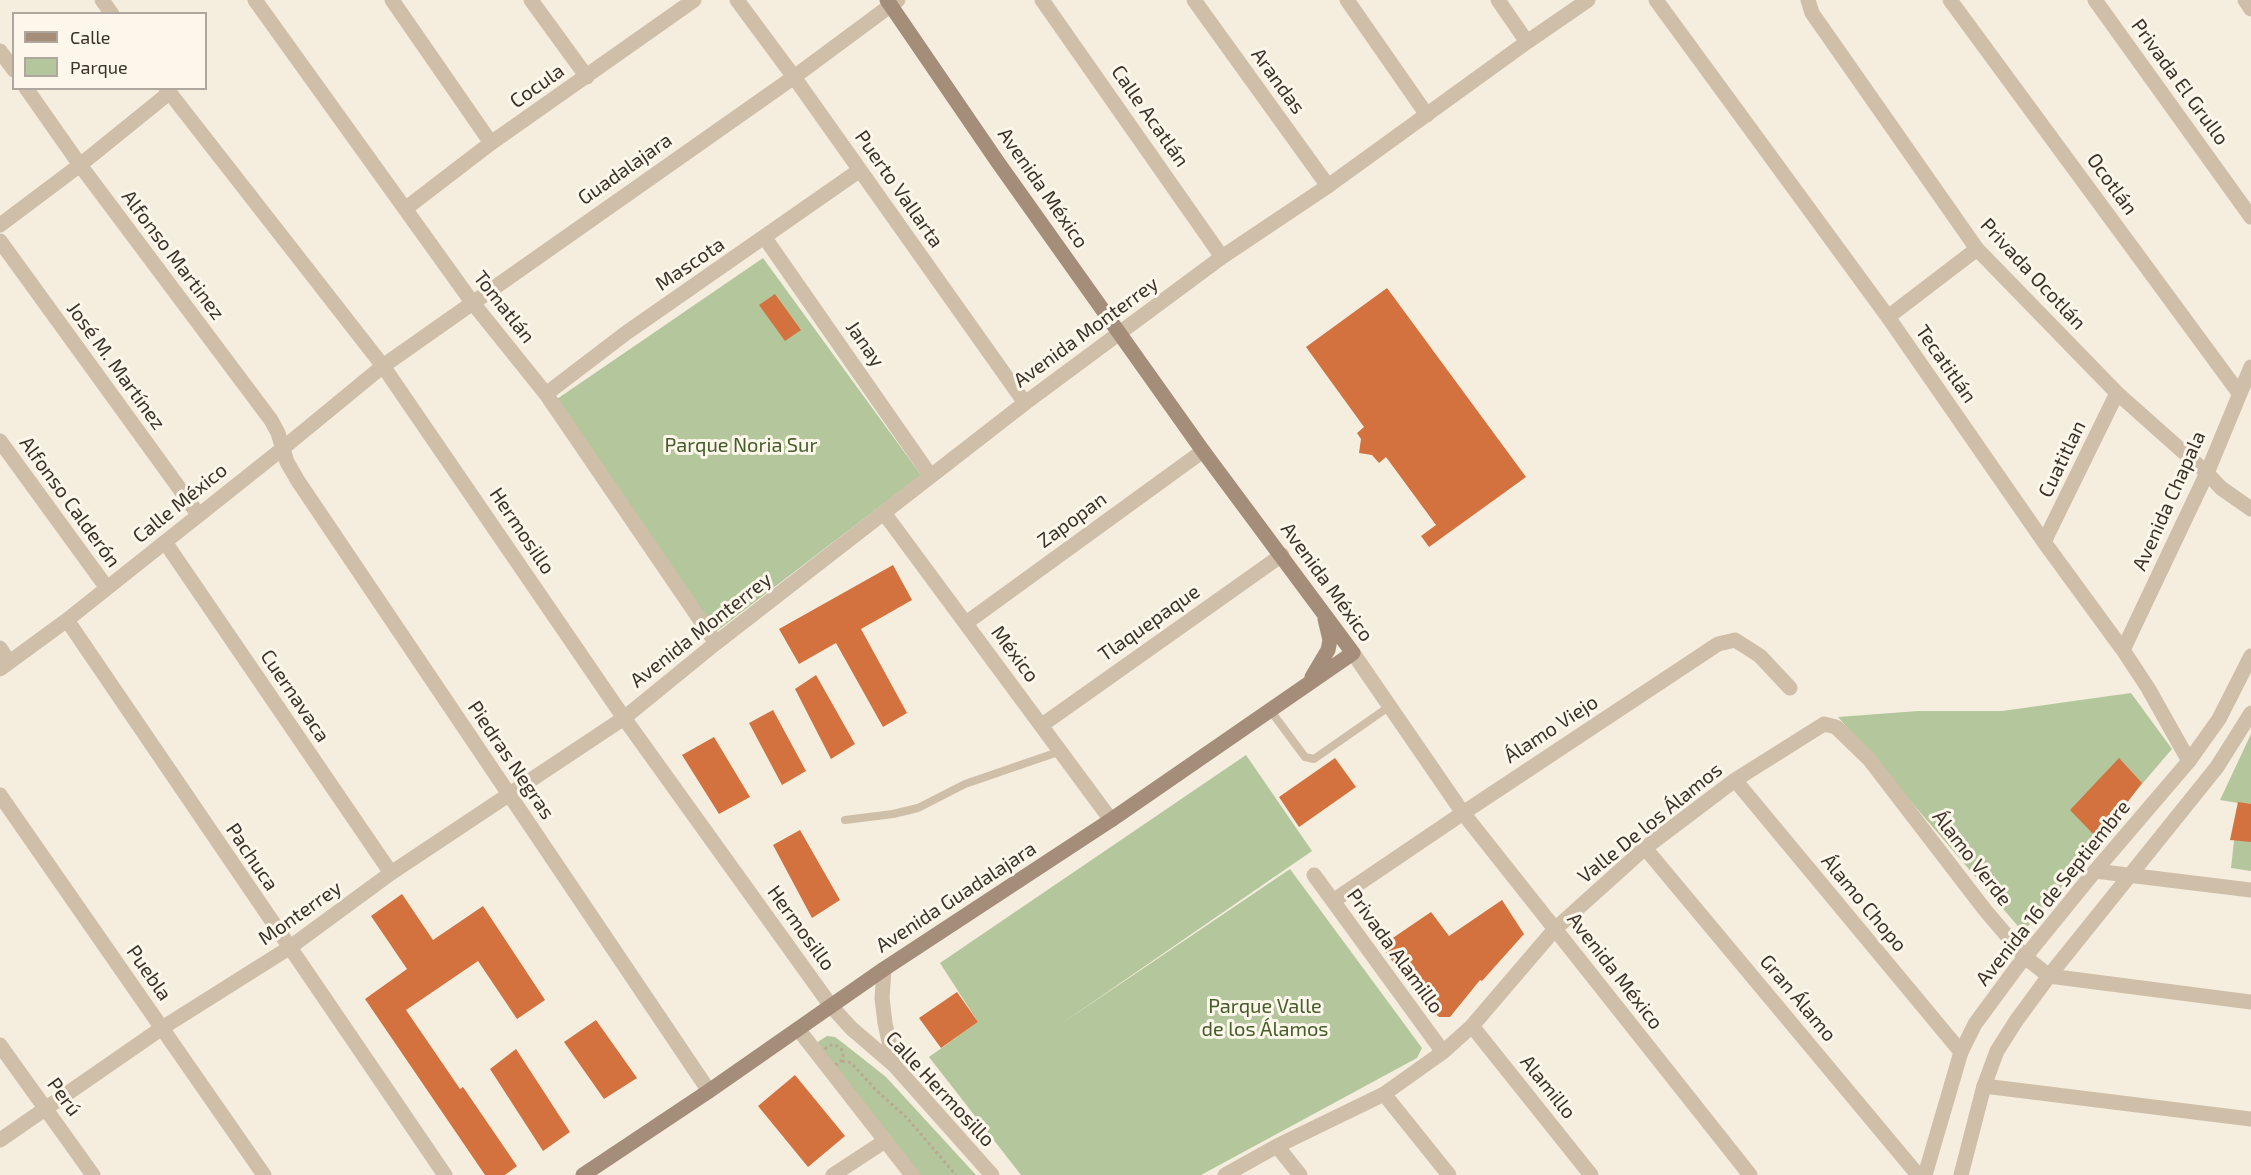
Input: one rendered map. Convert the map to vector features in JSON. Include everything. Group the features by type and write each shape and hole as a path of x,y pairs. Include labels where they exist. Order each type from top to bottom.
{"main road":[{"name":"Avenida México","path":"892,2 997,161 1121,332 1203,451 1353,653"},
{"path":"1302,688 1318,668 1328,650 1330,640 1322,610"},
{"name":"Avenida Guadalajara","path":"583,1175 710,1091 884,969 1111,820 1353,653"}],"street":[{"name":"Tomatlán","path":"255,0 472,302 546,394 716,643"},
{"path":"392,0 491,143"},
{"path":"531,0 587,77"},
{"name":"Cocula","path":"405,209 491,143 694,0"},
{"name":"Puerto Vallarta","path":"737,0 1025,403"},
{"name":"Calle Acatlán","path":"1042,0 1222,257"},
{"name":"Arandas","path":"1194,0 1328,186"},
{"path":"1347,0 1427,115"},
{"path":"1498,0 1527,42"},
{"name":"Avenida Monterrey","path":"624,718 716,643 1025,403 1222,257 1328,186 1588,0"},
{"name":"Tecatitlán","path":"1656,0 1888,317 2044,542 2123,650 2148,688 2188,761"},
{"name":"Privada Ocotlán","path":"1808,0 1812,13 1977,249 2117,393 2207,473 2220,488 2251,509"},
{"name":"Ocotlán","path":"1950,0 2239,393"},
{"name":"Privada El Grullo","path":"2095,0 2251,217"},
{"path":"2245,0 2251,9"},
{"name":"Guadalajara","path":"383,366 794,77 892,2"},
{"path":"0,51 12,67"},
{"name":"Alfonso Martinez","path":"27,90 80,165 271,420 278,433 282,449"},
{"path":"0,225 80,165 167,91"},
{"name":"Hermosillo","path":"167,91 383,366 624,718 831,1006"},
{"name":"Mascota","path":"546,394 626,333 860,170"},
{"name":"Janay","path":"765,238 930,475"},
{"name":"José M. Martínez","path":"0,241 198,514"},
{"path":"1888,317 1977,249"},
{"name":"Calle México","path":"4,665 67,620 383,366"},
{"name":"Avenida Chapala","path":"2123,650 2207,473 2251,367"},
{"name":"Cuatitlan","path":"2044,542 2117,393"},
{"name":"Alfonso Calderón","path":"0,441 107,588"},
{"name":"Piedras Negras","path":"282,449 298,481 710,1091"},
{"name":"Zapopan","path":"966,623 1203,451"},
{"name":"México","path":"884,513 1111,820"},
{"name":"Cuernavaca","path":"165,542 391,873"},
{"name":"Tlaquepaque","path":"1042,725 1282,555"},
{"name":"Pachuca","path":"67,620 446,1175"},
{"name":"Álamo Viejo","path":"1334,902 1462,813 1718,644 1735,640 1760,656 1790,688"},
{"path":"0,648 4,665"},
{"name":"Avenida México","path":"1353,653 1462,813 1750,1175"},
{"name":"Avenida 16 de Septiembre","path":"1925,1175 1961,1052 1975,1024 2025,957 2188,761 2219,719 2251,656"},
{"path":"1961,1175 1984,1086 1997,1051 2049,976 2217,767 2251,713"},
{"name":"Monterrey","path":"0,1140 162,1028 289,948 391,873 624,718"},
{"name":"Valle De los Álamos","path":"1225,1175 1277,1146 1384,1094 1443,1052 1472,1026 1555,929 1645,848 1735,780 1824,724"},
{"name":"Álamo Verde","path":"1824,724 1836,727 1869,759 1985,910 2025,957 2049,976"},
{"name":"Álamo Chopo","path":"1735,780 1961,1052"},
{"name":"Puebla","path":"0,795 264,1175"},
{"name":"Gran Álamo","path":"1645,848 1918,1175"},
{"path":"2095,871 2251,890"},
{"name":"Privada Alamillo","path":"1314,875 1443,1052"},
{"path":"884,969 882,998 894,1065"},
{"path":"2049,976 2251,1002"},
{"name":"Calle Hermosillo","path":"831,1006 850,1028 894,1065 992,1175"},
{"name":"Alamillo","path":"1472,1026 1591,1175"},
{"path":"798,1029 912,1175"},
{"name":"Perú","path":"0,1045 93,1175"},
{"path":"1984,1086 2251,1119"},
{"path":"1384,1094 1449,1175"},
{"path":"833,1175 885,1141"},
{"path":"1277,1146 1300,1175"}],"lane":[{"path":"1270,710 1305,757 1314,759 1390,706"},
{"path":"845,820 918,808 965,784 1061,752"}],"path":[{"path":"840,1061 845,1060 855,1067 869,1084 921,1133 956,1175"}],"green space":[{"name":"Parque Noria Sur","path":"763,258 921,475 713,634 557,399"},
{"path":"2131,693 2172,749 2095,839 2098,844 2023,932 1838,717 1918,711 2002,711"},
{"path":"2251,734 2251,871 2231,868 2238,803 2220,800"},
{"name":"Parque Valle de los Álamos","path":"1246,755 1312,851 1058,1026 1290,869 1422,1048 1417,1058 1201,1175 1021,1175 929,1057 978,1022 940,963"},
{"path":"827,1036 835,1037 886,1077 976,1175 913,1175 816,1043"}],"building":[{"path":"1387,288 1526,477 1429,547 1421,536 1436,525 1386,457 1379,463 1372,455 1359,453 1361,439 1357,433 1364,427 1306,347"},
{"path":"775,294 801,330 785,341 759,305"},
{"path":"893,565 912,600 861,629 907,713 883,727 836,643 799,664 779,629"},
{"path":"816,675 855,744 831,759 795,689"},
{"path":"773,710 806,771 782,785 749,723"},
{"path":"714,737 750,797 719,814 682,755"},
{"path":"1335,758 1356,787 1299,827 1279,797"},
{"path":"2119,758 2142,783 2099,840 2070,810"},
{"path":"2238,802 2251,804 2251,842 2230,840"},
{"path":"800,830 840,900 812,918 773,845"},
{"path":"402,894 433,940 483,906 545,1000 517,1019 478,961 406,1010 460,1089 463,1087 517,1166 505,1175 485,1175 365,999 407,969 371,916"},
{"path":"1502,900 1524,934 1482,981 1480,980 1450,1017 1439,1017 1422,1001 1381,946 1431,912 1449,936"},
{"path":"957,992 978,1022 941,1048 919,1018"},
{"path":"596,1020 637,1078 604,1099 564,1042"},
{"path":"516,1049 570,1132 543,1151 490,1069"},
{"path":"795,1075 845,1136 808,1167 758,1106"}]}
